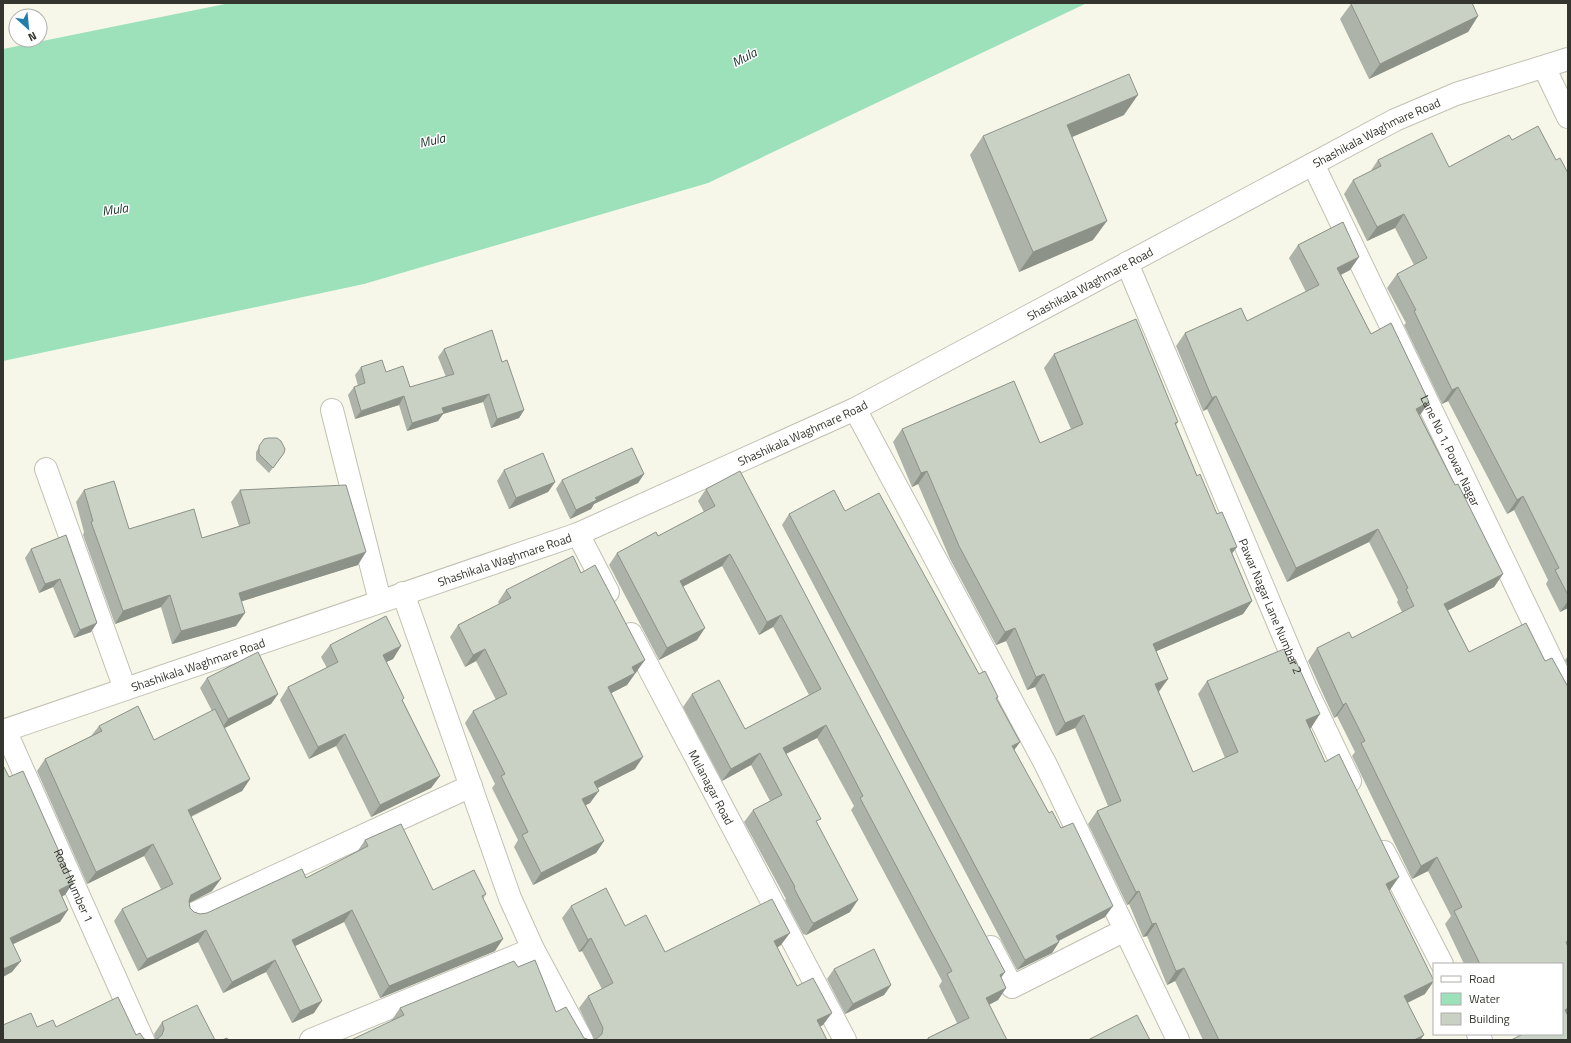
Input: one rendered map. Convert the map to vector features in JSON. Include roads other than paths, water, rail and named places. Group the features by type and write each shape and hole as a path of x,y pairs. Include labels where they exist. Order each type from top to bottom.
{"street":[{"name":"Shashikala Waghmare Road","path":"4,730 578,534 855,409 1395,120 1456,94 1568,59"},
{"path":"1544,67 1568,117"},
{"name":"Lane No 1, Powar Nagar","path":"1313,164 1568,694"},
{"name":"Pawar Nagar Lane Number 2","path":"1126,263 1305,687 1359,800"},
{"path":"855,409 1046,765 1178,1040"},
{"path":"332,410 380,601"},
{"path":"735,463 746,484"},
{"path":"46,469 125,689"},
{"name":"Mulanagar Road","path":"578,534 846,1040"},
{"path":"403,593 510,898 533,949 582,1040"},
{"name":"Road Number 1","path":"4,730 143,1040"},
{"path":"193,914 471,786"},
{"path":"1376,835 1441,963"},
{"path":"983,931 1012,987 1125,930"},
{"path":"311,1040 533,949"}],"water":[{"name":"Mula","path":"230,3 1087,3 708,183 364,284 3,361 3,49 48,48 48,40"}]}
